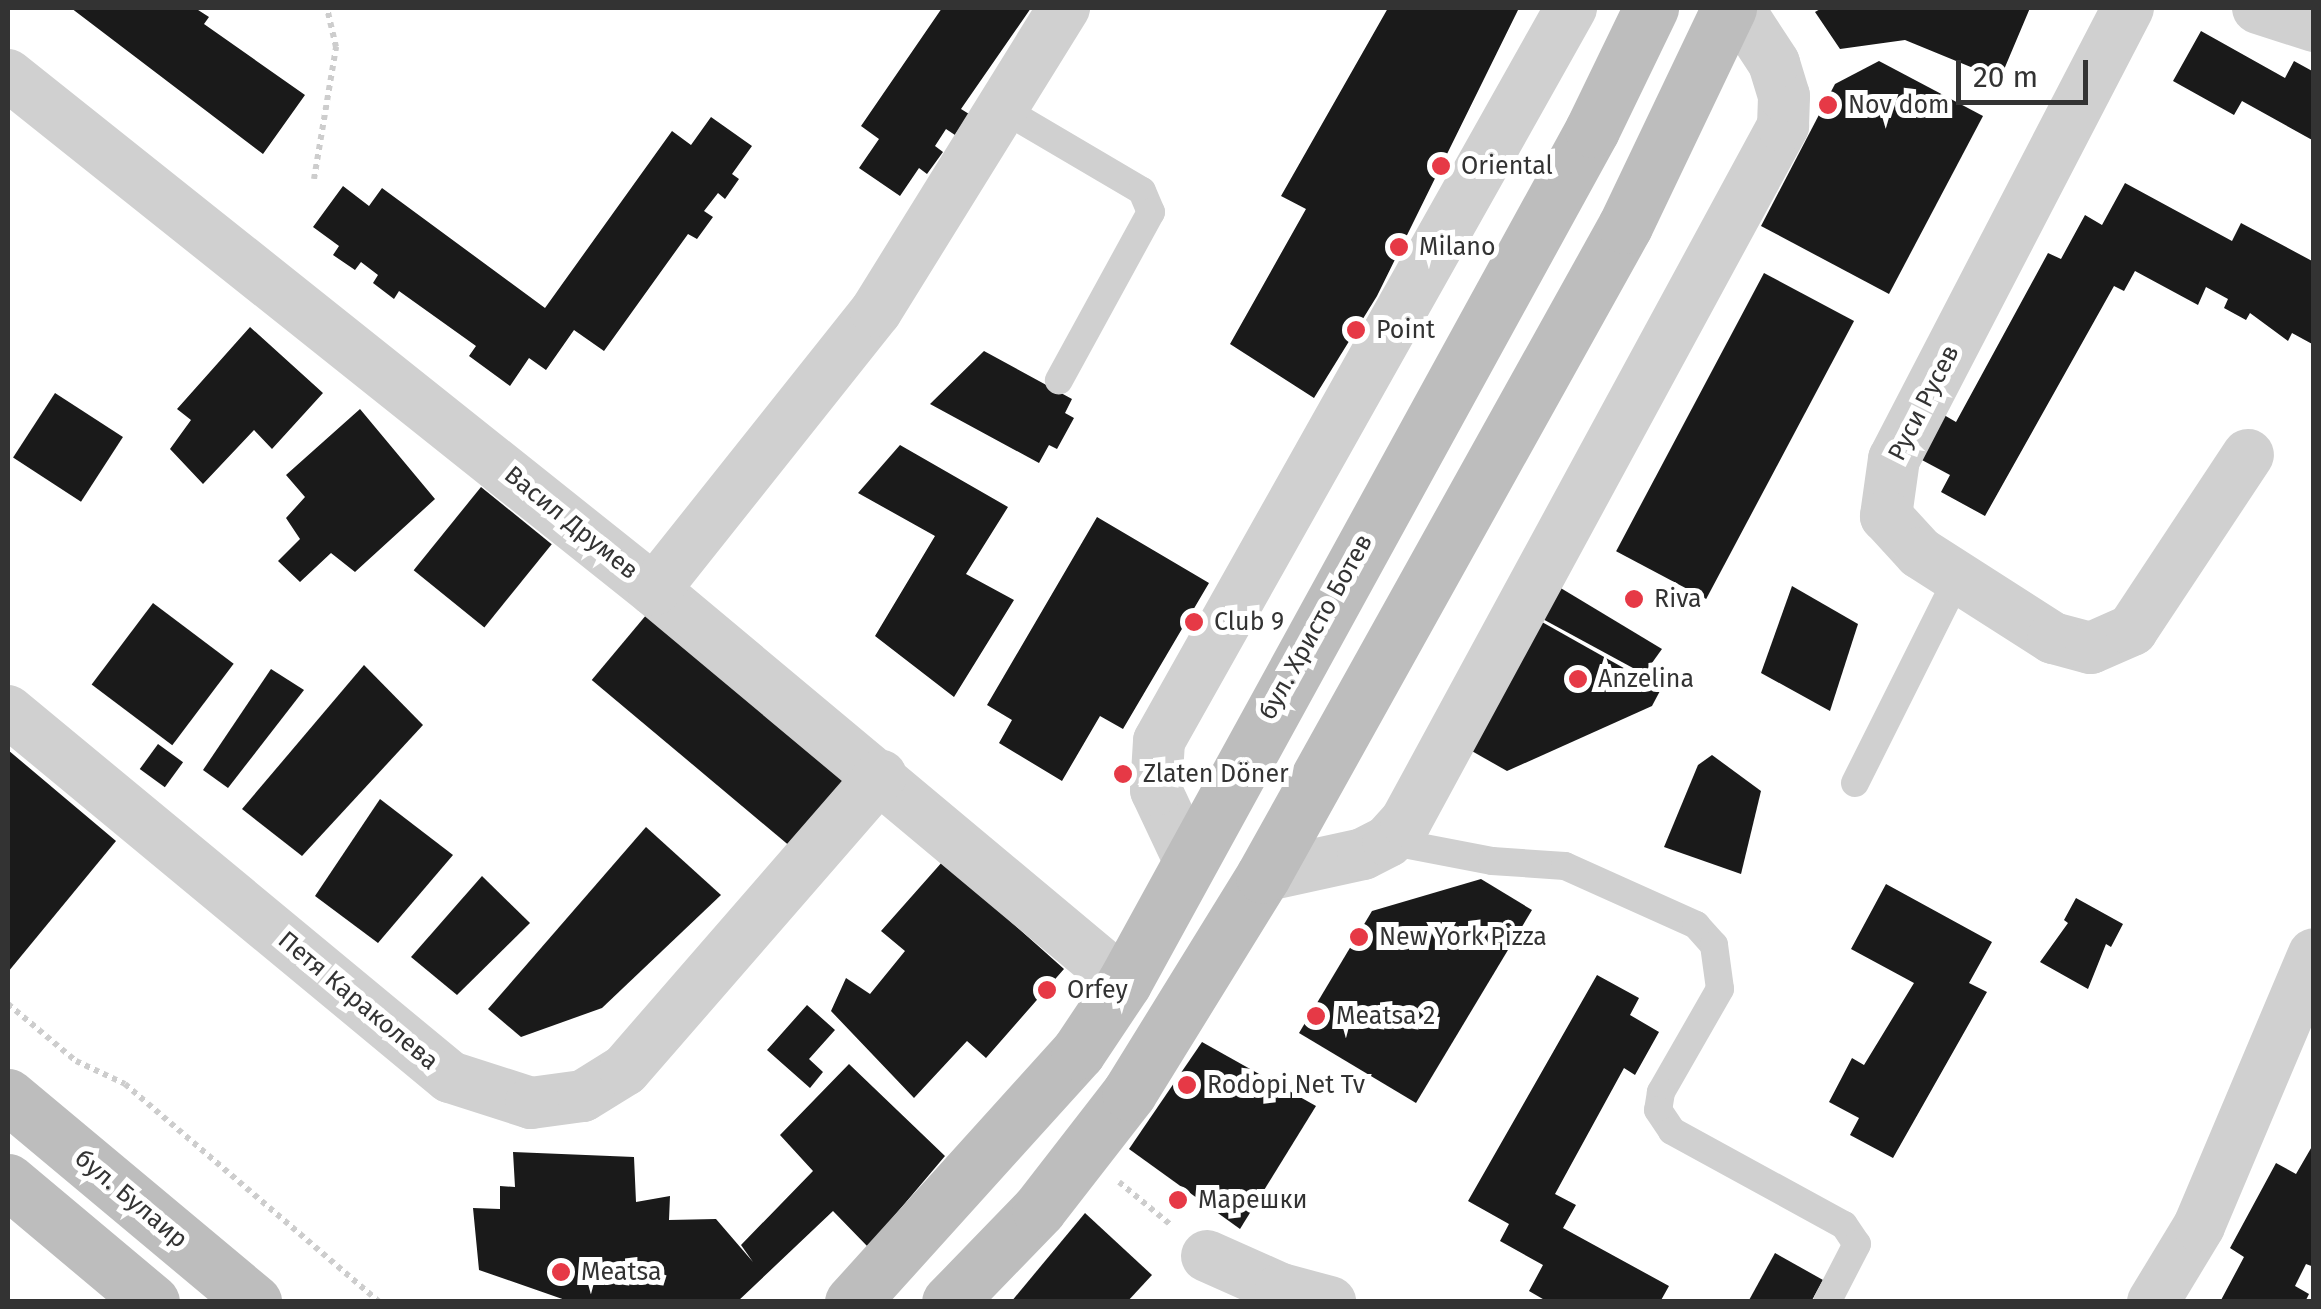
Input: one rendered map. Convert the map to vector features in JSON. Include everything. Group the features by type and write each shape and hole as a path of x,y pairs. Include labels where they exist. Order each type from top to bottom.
{"main road":[{"name":"бул. Христо Ботев","path":"852,1302 1078,1052 1124,984 1188,858 1592,130 1652,8"},
{"path":"950,1302 1039,1209 1129,1093 1264,876 1625,226 1729,8"},
{"name":"бул. Булаир","path":"8,1096 254,1302"},
{"path":"8,1182 152,1302"}],"street":[{"path":"654,590 876,311 1064,8"},
{"path":"1188,858 1156,790 1159,741 1571,8"},
{"path":"1264,876 1362,854 1388,841 1406,821 1782,126 1784,96 1774,63 1738,8"},
{"name":"Руси Русев","path":"2128,8 1894,459 1886,486 1886,516 1920,554 2052,638 2092,648 2113,642 2132,630 2248,455"},
{"path":"2258,8 2314,26"},
{"name":"Васил Друмев","path":"10,95 654,590 1124,984"},
{"name":"Петя Караколева","path":"8,711 450,1076 531,1103 583,1096 625,1070 880,776"},
{"path":"2153,1302 2199,1226 2314,954"},
{"path":"1207,1256 1281,1289 1330,1302"}],"lane":[{"path":"1003,109 1142,191 1151,212 1058,380"},
{"path":"1854,783 1958,577"},
{"path":"1388,841 1492,861 1565,866 1696,925 1714,945 1720,989 1660,1092 1658,1110 1672,1131 1844,1225 1858,1244 1826,1302"}],"path":[{"path":"314,179 336,47 328,8"},
{"path":"8,1004 76,1061 124,1084 379,1302"},
{"path":"1084,1152 1207,1256"}],"building":[{"path":"71,8 195,8 209,17 204,24 305,95 263,154"},
{"path":"942,8 1031,8 961,109 969,114 955,135 946,129 935,146 943,152 927,174 919,168 900,196 859,168 879,139 861,126"},
{"path":"1388,8 1519,8 1377,296 1314,398 1230,344 1306,209 1281,196"},
{"path":"1822,8 2030,8 2000,79 1905,40 1840,49 1815,12"},
{"path":"2201,31 2285,78 2294,61 2314,72 2314,141 2242,101 2234,115 2173,81"},
{"path":"1879,61 1983,116 1889,294 1761,226 1835,84"},
{"path":"711,117 752,146 732,174 739,179 725,199 718,193 704,211 713,217 697,239 688,234 604,351 574,330 546,370 529,358 510,386 469,356 476,346 399,291 394,299 373,283 378,275 361,262 355,270 333,255 339,246 313,227 343,186 369,206 382,188 545,308 672,131 691,145"},
{"path":"2125,183 2232,241 2241,223 2314,262 2314,345 2292,333 2288,341 2250,313 2246,320 2224,308 2228,299 2206,287 2198,305 2135,271 2124,291 2114,286 1985,516 1941,492 1950,475 1920,459 1944,415 1956,422 2048,253 2061,259 2085,215 2102,225"},
{"path":"1764,273 1854,321 1706,599 1616,551"},
{"path":"250,327 323,393 272,449 254,430 203,484 170,449 191,420 177,409"},
{"path":"984,351 1072,399 1065,413 1074,418 1057,449 1049,445 1039,463 930,404"},
{"path":"55,393 123,437 81,502 13,458"},
{"path":"360,409 435,499 355,572 331,553 300,582 278,561 300,539 286,518 305,497 286,475"},
{"path":"900,445 1008,507 966,574 1014,600 954,697 875,636 935,536 858,493"},
{"path":"481,487 552,544 484,627 414,570"},
{"path":"1097,517 1209,583 1123,729 1100,716 1062,781 999,743 1012,720 987,705"},
{"path":"1792,586 1858,624 1830,711 1761,673"},
{"path":"1559,587 1662,649 1644,674 1539,617"},
{"path":"153,603 234,664 172,745 92,684"},
{"path":"647,614 846,781 791,847 592,680"},
{"path":"1542,622 1661,689 1652,706 1507,771 1470,750"},
{"path":"364,665 423,725 302,856 242,809"},
{"path":"271,669 304,690 228,788 203,770"},
{"path":"158,744 183,762 165,787 140,769"},
{"path":"8,750 116,841 8,972"},
{"path":"1712,755 1761,791 1741,874 1664,847 1698,765"},
{"path":"380,799 453,855 378,943 315,896"},
{"path":"646,827 721,895 602,1008 521,1037 488,1009"},
{"path":"943,861 1064,969 986,1058 967,1041 914,1098 831,1011 846,978 870,994 905,951 881,931"},
{"path":"482,876 530,923 457,995 411,957"},
{"path":"1481,879 1532,910 1416,1103 1299,1033 1372,911"},
{"path":"1886,884 1992,942 1969,983 1987,992 1893,1158 1850,1135 1859,1118 1829,1102 1852,1058 1864,1065 1914,983 1851,949"},
{"path":"2076,898 2123,924 2111,947 2106,944 2088,989 2040,962 2068,923 2064,920"},
{"path":"1597,975 1639,998 1630,1015 1659,1032 1635,1075 1624,1068 1555,1194 1576,1205 1563,1228 1669,1286 1660,1302 1548,1302 1529,1291 1543,1265 1500,1241 1509,1224 1468,1201"},
{"path":"807,1005 835,1030 809,1059 823,1072 810,1088 767,1050"},
{"path":"1202,1042 1316,1106 1240,1229 1129,1149"},
{"path":"849,1064 945,1156 868,1247 833,1211 737,1302 571,1302 479,1270 473,1208 500,1209 500,1186 515,1187 513,1152 634,1157 636,1202 670,1196 669,1220 716,1219 753,1262 741,1245 813,1171 780,1135"},
{"path":"2314,1143 2314,1267 2306,1264 2295,1286 2309,1294 2305,1302 2220,1302 2244,1257 2230,1248 2276,1163 2296,1174"},
{"path":"1085,1213 1152,1275 1127,1302 1011,1302"},
{"path":"1775,1253 1823,1280 1811,1302 1748,1302"}],"place":[{"name":"Nov dom","path":"1828,105"},
{"name":"Oriental","path":"1441,166"},
{"name":"Milano","path":"1399,247"},
{"name":"Point","path":"1356,330"},
{"name":"Riva","path":"1634,599"},
{"name":"Club 9","path":"1194,622"},
{"name":"Anzelina","path":"1578,679"},
{"name":"Zlaten Döner","path":"1123,774"},
{"name":"New York Pizza","path":"1359,937"},
{"name":"Orfey","path":"1047,990"},
{"name":"Meatsa 2","path":"1316,1016"},
{"name":"Rodopi Net Tv","path":"1187,1085"},
{"name":"Марешки","path":"1178,1200"},
{"name":"Meatsa","path":"561,1272"}]}
